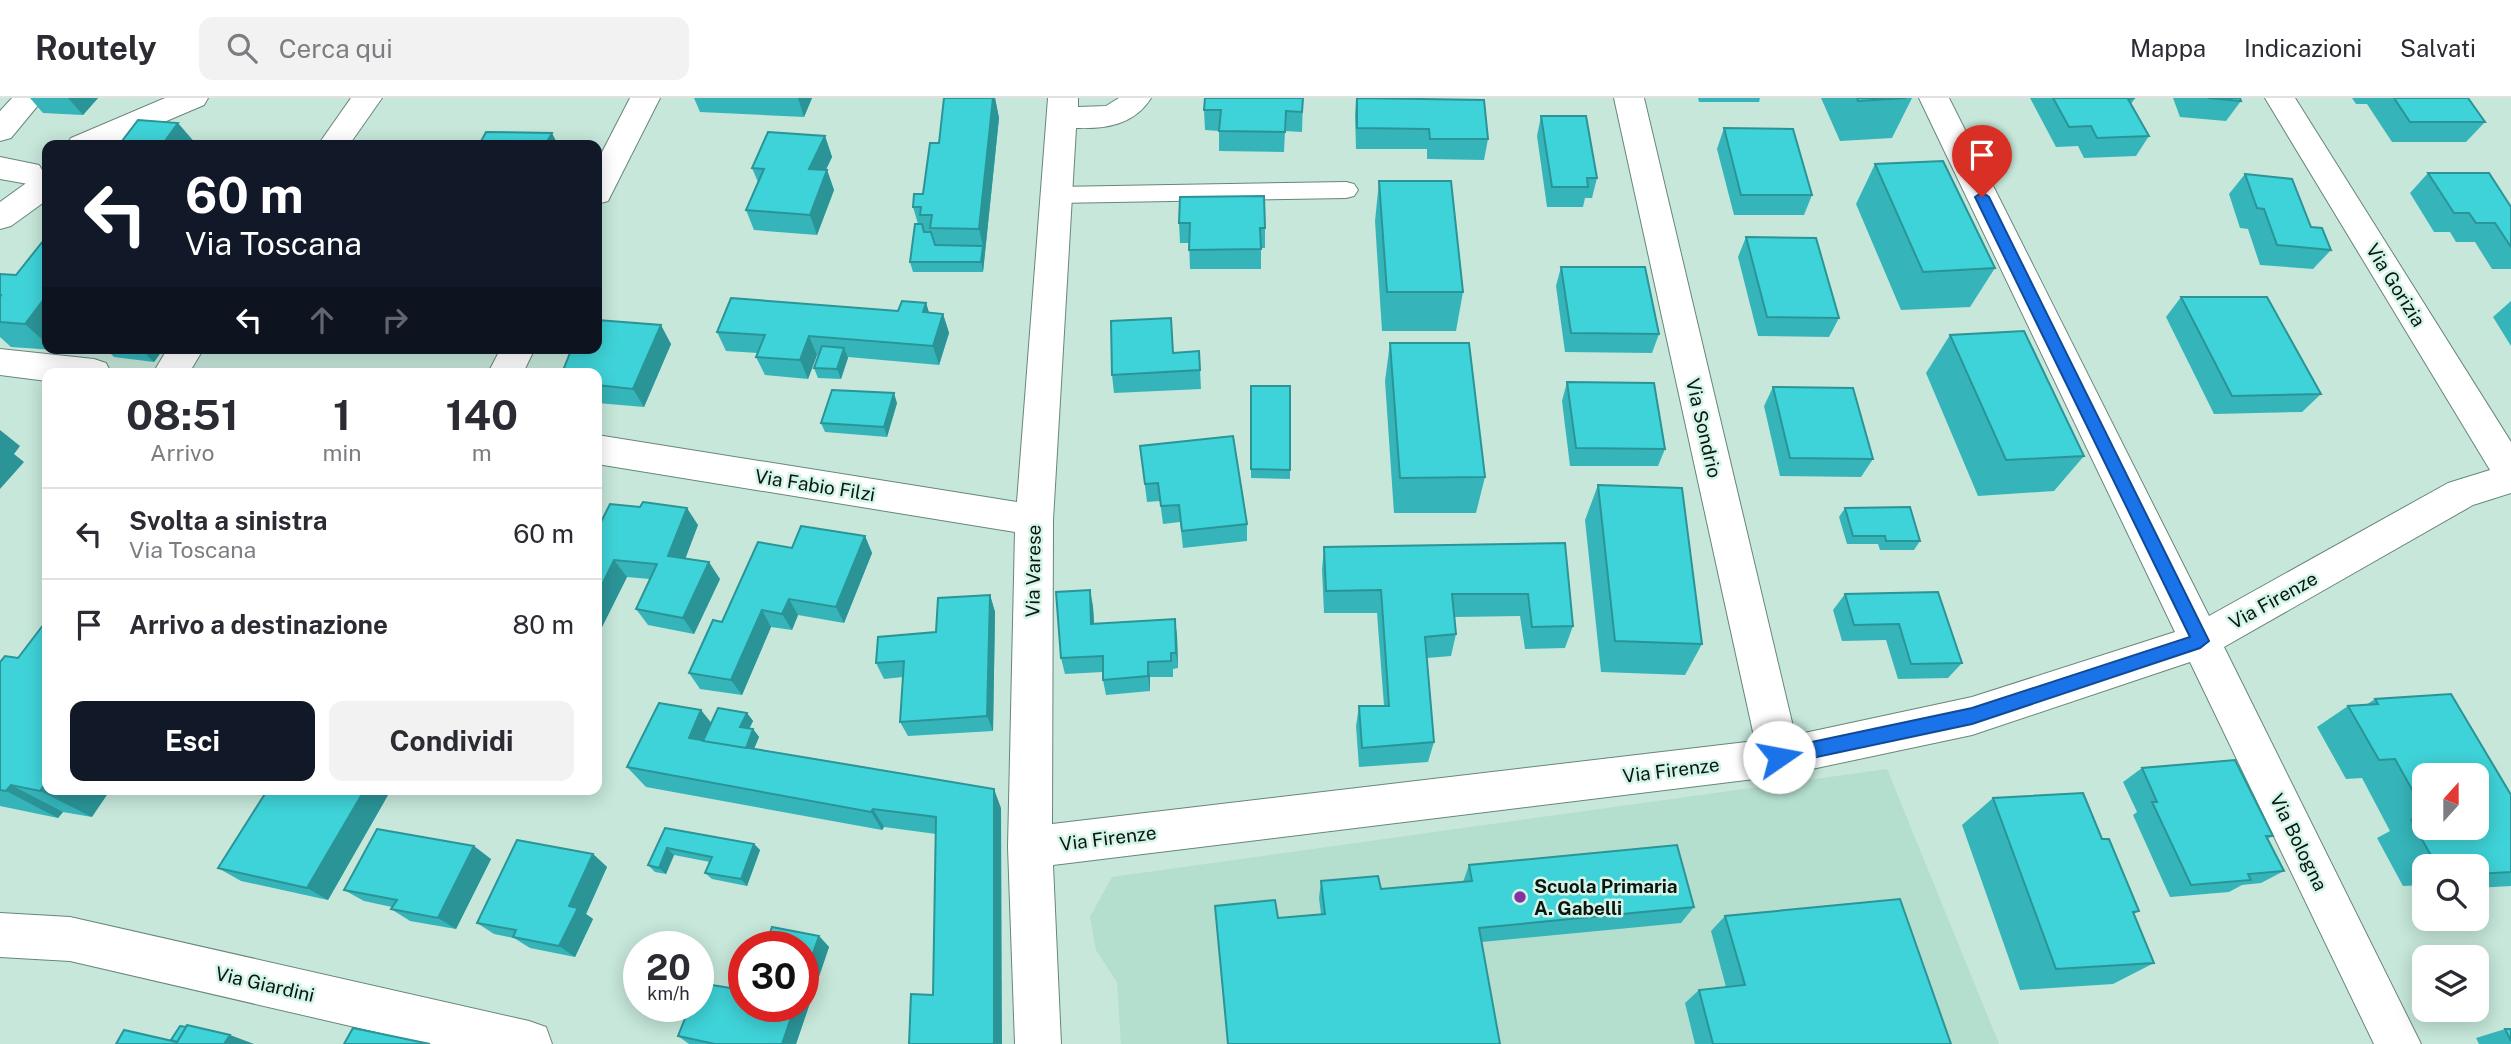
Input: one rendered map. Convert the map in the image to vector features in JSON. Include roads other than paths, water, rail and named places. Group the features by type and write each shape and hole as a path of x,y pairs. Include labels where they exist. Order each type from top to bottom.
{"street":[{"path":"0,131 29,98"},
{"path":"337,140 367,98"},
{"path":"602,183 645,98"},
{"path":"1062,107 1112,116 1128,108 1136,98"},
{"name":"Via Sondrio","path":"1629,98 1779,757"},
{"name":"Via Bologna","path":"1934,98 2398,1044"},
{"name":"Via Gorizia","path":"2280,98 2511,472"},
{"path":"94,140 187,101"},
{"path":"119,140 187,101"},
{"name":"Via Varese","path":"1038,1044 1030,847 1034,520 1062,107"},
{"path":"0,191 31,172"},
{"path":"0,218 31,172"},
{"path":"0,362 51,368"},
{"name":"Via Fabio Filzi","path":"602,450 1034,520"},
{"name":"Via Firenze","path":"1030,847 1779,757 1972,716 2200,641 2461,494 2494,481 2511,478"},
{"name":"Via Giardini","path":"0,935 70,939 529,1044"}],"lane":[{"path":"1056,195 1346,190"}],"place":[{"name":"Scuola Primaria A. Gabelli","path":"1520,897"}]}
